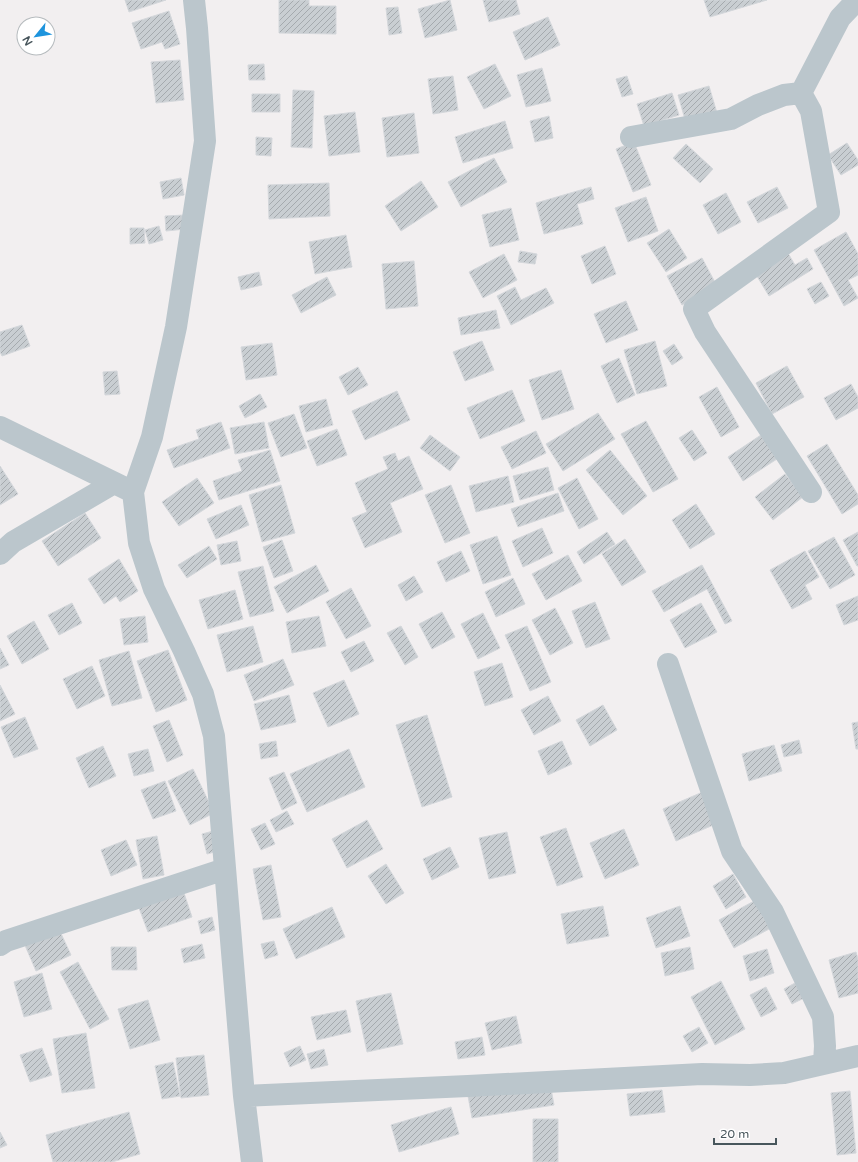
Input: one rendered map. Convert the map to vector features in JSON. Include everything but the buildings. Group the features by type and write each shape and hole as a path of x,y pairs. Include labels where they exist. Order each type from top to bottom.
{"street":[{"path":"0,554 13,542 124,488 152,436 176,327 205,141 194,0"},
{"path":"801,93 840,18 857,0"},
{"path":"631,137 731,119 784,94 801,93"},
{"path":"801,93 811,111 829,212 694,309 705,332 811,492"},
{"path":"0,427 124,488 139,543 154,589 203,694 214,736 244,1096 252,1162"},
{"path":"244,1096 461,1087 702,1074 750,1075 784,1073 838,1056 823,1017 773,912 732,851 668,664"},
{"path":"0,944 225,869"}]}
